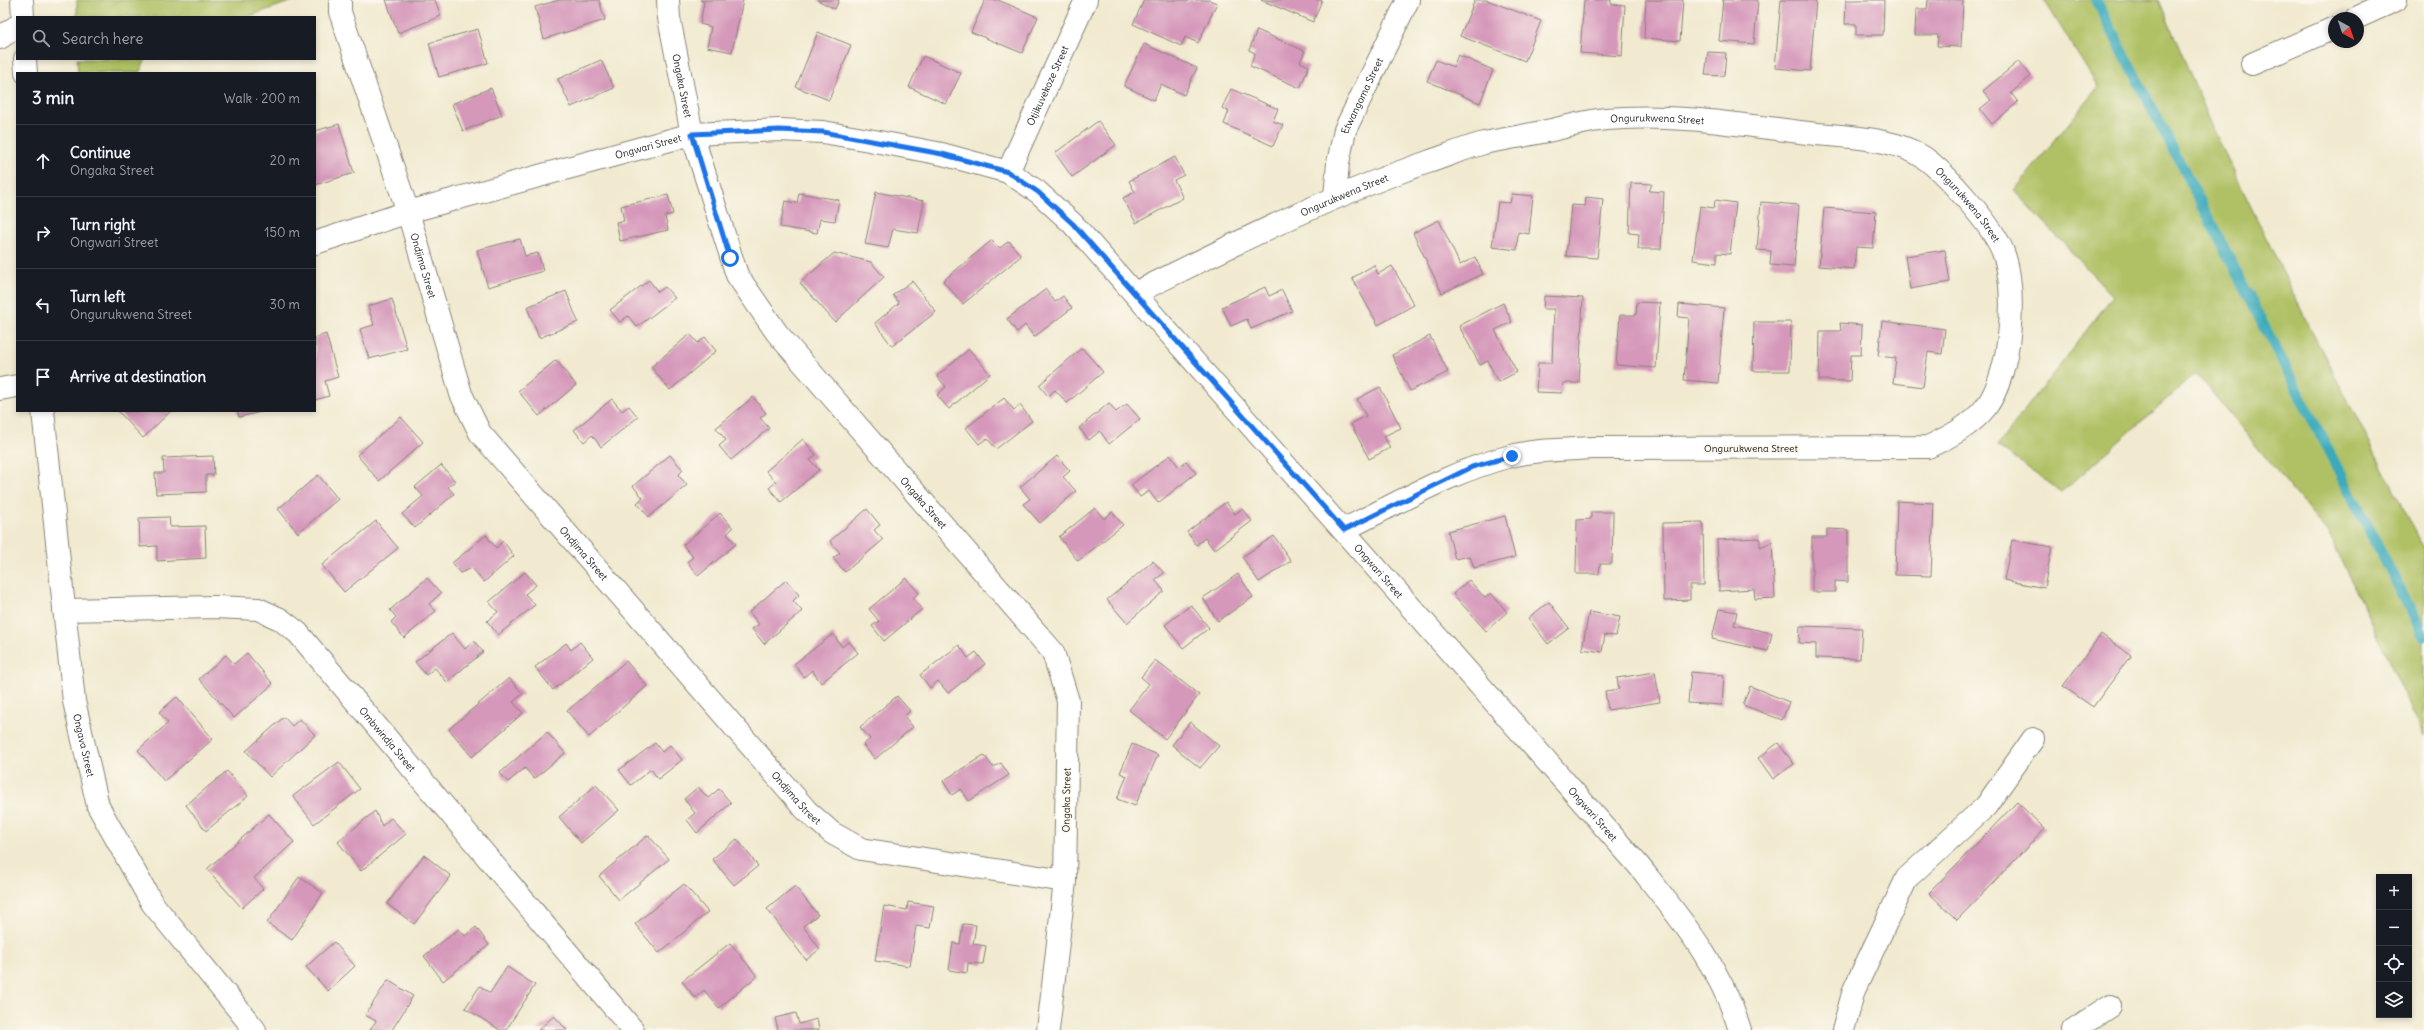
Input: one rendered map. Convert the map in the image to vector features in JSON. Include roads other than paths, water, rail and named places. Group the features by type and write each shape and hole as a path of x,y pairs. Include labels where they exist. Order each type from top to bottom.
{"street":[{"path":"22,0 23,16"},
{"name":"Ondjima Street","path":"340,0 340,12 408,212 461,394 480,432 806,811 832,833 861,849 1065,881"},
{"name":"Ongaka Street","path":"668,0 669,18 692,134 730,258 741,282 778,333 1052,652 1068,702 1065,881 1048,1030"},
{"name":"Otjikuvekoze Street","path":"1008,172 1086,0"},
{"name":"Etwangoma Street","path":"1336,196 1338,163 1345,130 1408,0"},
{"path":"2364,14 2396,0"},
{"path":"0,38 16,27"},
{"path":"2252,64 2328,31"},
{"path":"25,60 26,72"},
{"name":"Ongurukwena Street","path":"1135,293 1336,196 1482,144 1606,119 1671,119 1735,124 1887,142 1922,157 1955,188 1993,233 2003,250 2009,271 2011,306 1999,382 1986,406 1971,422 1950,437 1928,447 1593,448 1548,451 1512,456 1472,467 1344,530"},
{"name":"Ongwari Street","path":"316,243 408,212 692,134 779,130 823,132 942,154 1008,172 1038,192 1073,224 1639,866 1701,946 1733,1008 1740,1030"},
{"path":"0,389 16,386"},
{"name":"Ongava Street","path":"43,412 74,701 98,806 152,903 255,1030"},
{"name":"Ombwindja Street","path":"64,610 216,607 258,609 280,619 298,632 633,1030"},
{"path":"1843,1030 1854,990 1907,878 1986,806 2033,739"},
{"path":"2073,1030 2110,1006"}],"waterway":[{"path":"2096,0 2424,636"}]}
